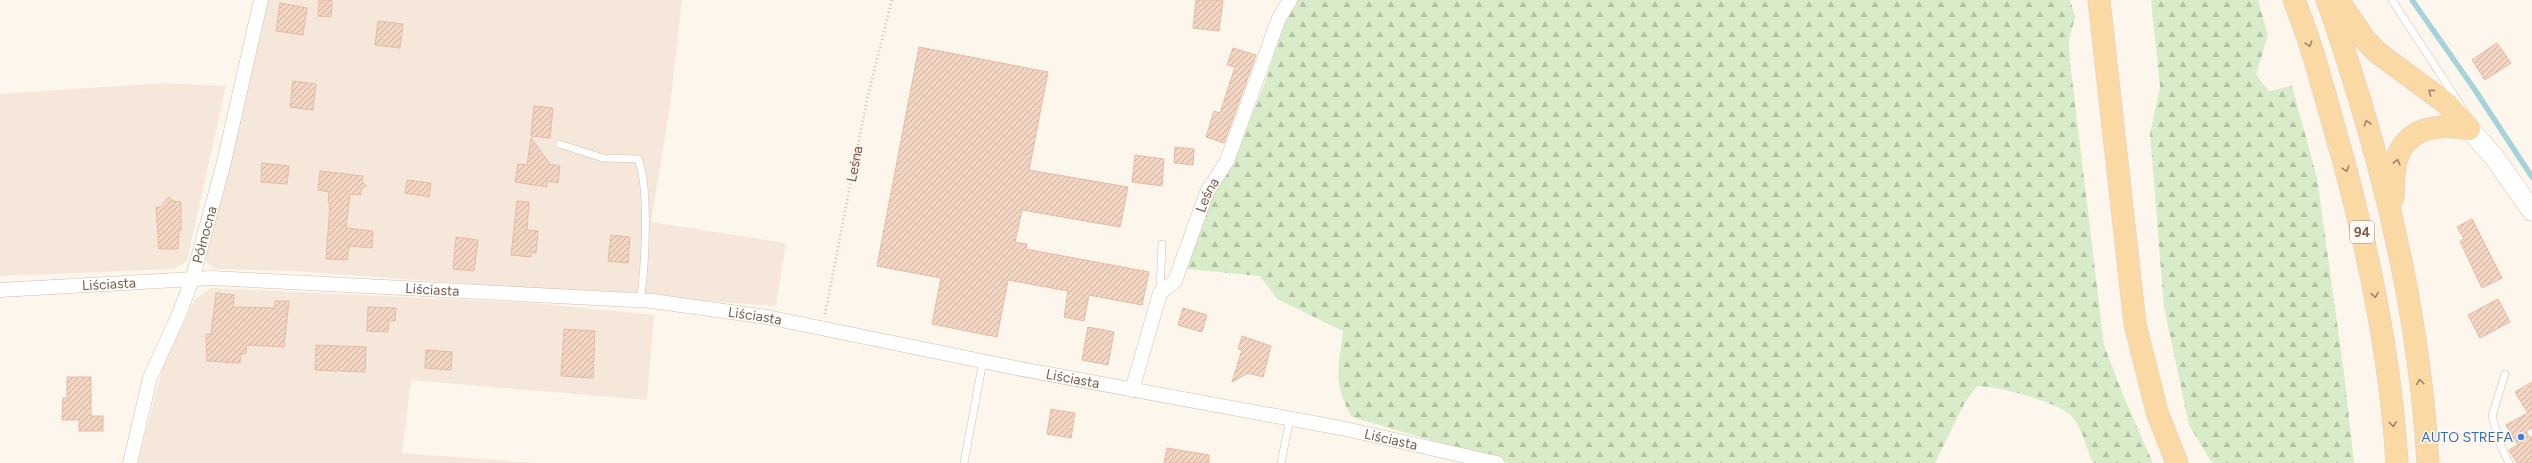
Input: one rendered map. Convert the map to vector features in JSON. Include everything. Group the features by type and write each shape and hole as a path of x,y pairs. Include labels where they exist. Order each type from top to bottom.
{"main road":[{"path":"2099,0 2135,324 2157,412 2177,463"},
{"name":"94","path":"2327,0 2377,158 2397,242 2414,332 2428,463"},
{"path":"2338,0 2366,41 2374,49 2447,104 2494,157 2532,211"},
{"name":"94","path":"2295,2 2351,186 2370,265 2385,350 2397,463"},
{"path":"2397,242 2393,199 2396,161 2404,144 2412,136 2428,128 2453,126 2469,129"}],"street":[{"name":"Północna","path":"130,463 150,378 180,312 192,280 223,166 261,0"},
{"name":"Leśna","path":"1160,293 1175,281 1207,192 1227,161 1279,18 1290,0"},
{"name":"Liściasta","path":"0,290 212,278 640,301 768,317 1132,390 1290,418 1465,459 1497,463"},
{"path":"1132,390 1160,293"}],"lane":[{"path":"2392,0 2461,104 2467,117 2469,129"},
{"path":"559,144 603,158 638,159 642,170 644,214 642,286 640,301"},
{"path":"1160,293 1162,244"},
{"path":"964,463 983,361"},
{"path":"2505,374 2492,416 2500,444 2509,463"},
{"path":"1281,463 1290,418"}],"path":[{"name":"Leśna","path":"822,329 867,99 892,0"}],"shaded area":[{"path":"267,0 682,0 670,107 651,222 786,243 776,306 294,271 216,269 207,263 205,257"},
{"path":"163,83 226,86 187,261 173,269 0,276 0,94"},
{"path":"211,288 534,303 654,315 647,400 411,380 402,453 535,463 138,463 163,366 195,299"}],"green space":[{"path":"1297,0 2070,0 2075,17 2069,40 2070,62 2104,345 2123,395 2153,463 2093,463 2078,425 2068,414 2045,402 2014,392 1977,386 1965,402 1935,463 1509,463 1352,417 1339,385 1338,375 1343,331 1277,299 1260,276 1187,269 1203,216 1219,182 1236,155 1265,83 1285,19"},
{"path":"2151,0 2258,0 2268,35 2256,75 2269,91 2292,86 2317,178 2344,373 2354,463 2212,463 2189,425 2164,307 2150,133 2160,87"}],"building":[{"path":"319,0 332,0 331,17 318,16"},
{"path":"1196,0 1223,0 1219,31 1193,28"},
{"path":"280,3 307,8 303,35 276,31"},
{"path":"378,21 403,24 400,48 375,45"},
{"path":"2497,43 2511,63 2485,80 2472,60"},
{"path":"919,47 1048,72 1029,170 1128,187 1120,227 1022,210 1015,242 1027,244 1026,249 1149,272 1142,305 1089,295 1084,321 1064,317 1068,291 1008,280 997,337 932,324 941,278 877,266"},
{"path":"1233,48 1256,55 1224,143 1206,137 1214,111 1220,113 1235,67 1227,65"},
{"path":"293,81 316,84 313,110 290,107"},
{"path":"534,106 553,108 550,138 531,136"},
{"path":"531,138 550,164 560,166 558,183 547,181 547,187 515,182 518,164 527,165"},
{"path":"1175,147 1194,149 1193,165 1174,163"},
{"path":"1135,155 1164,159 1162,186 1132,182"},
{"path":"262,163 289,166 287,184 261,182"},
{"path":"320,171 363,176 362,181 366,186 361,189 361,195 350,194 346,228 373,231 372,248 349,246 347,260 326,259 330,204 328,203 329,192 318,190"},
{"path":"407,180 431,183 429,197 405,193"},
{"path":"169,197 173,201 181,202 181,231 179,231 178,249 159,249 156,207 160,207"},
{"path":"517,201 529,202 527,230 538,231 536,253 531,252 531,257 511,255"},
{"path":"2472,219 2502,278 2482,288 2460,241 2464,239 2457,227"},
{"path":"611,235 630,237 628,263 608,261"},
{"path":"456,237 478,240 474,271 453,269"},
{"path":"216,293 234,295 233,307 275,308 275,301 289,301 284,347 247,345 246,354 241,354 240,363 207,361 206,334 211,334"},
{"path":"2498,299 2510,322 2480,338 2468,315"},
{"path":"368,307 396,308 395,321 389,321 388,332 367,331"},
{"path":"1183,308 1207,315 1202,332 1178,325"},
{"path":"1088,327 1114,332 1108,365 1082,360"},
{"path":"564,329 595,331 593,378 561,376"},
{"path":"1242,336 1271,346 1263,377 1248,373 1232,382 1242,350 1238,349"},
{"path":"316,345 366,347 365,372 315,370"},
{"path":"426,350 452,352 451,370 425,368"},
{"path":"67,377 91,377 91,416 103,416 103,431 79,431 79,420 62,420 63,398 67,398"},
{"name":"AUTO STREFA","path":"2532,382 2532,428 2526,431 2530,438 2532,436 2532,463 2517,463 2509,450 2518,445 2506,425 2528,413 2515,392"},
{"path":"1051,409 1075,413 1071,438 1047,434"},
{"path":"1167,448 1209,455 1209,463 1164,463"}],"waterway":[{"path":"2412,0 2475,90 2532,177"}],"place":[{"name":"AUTO STREFA","path":"2521,437"}]}
